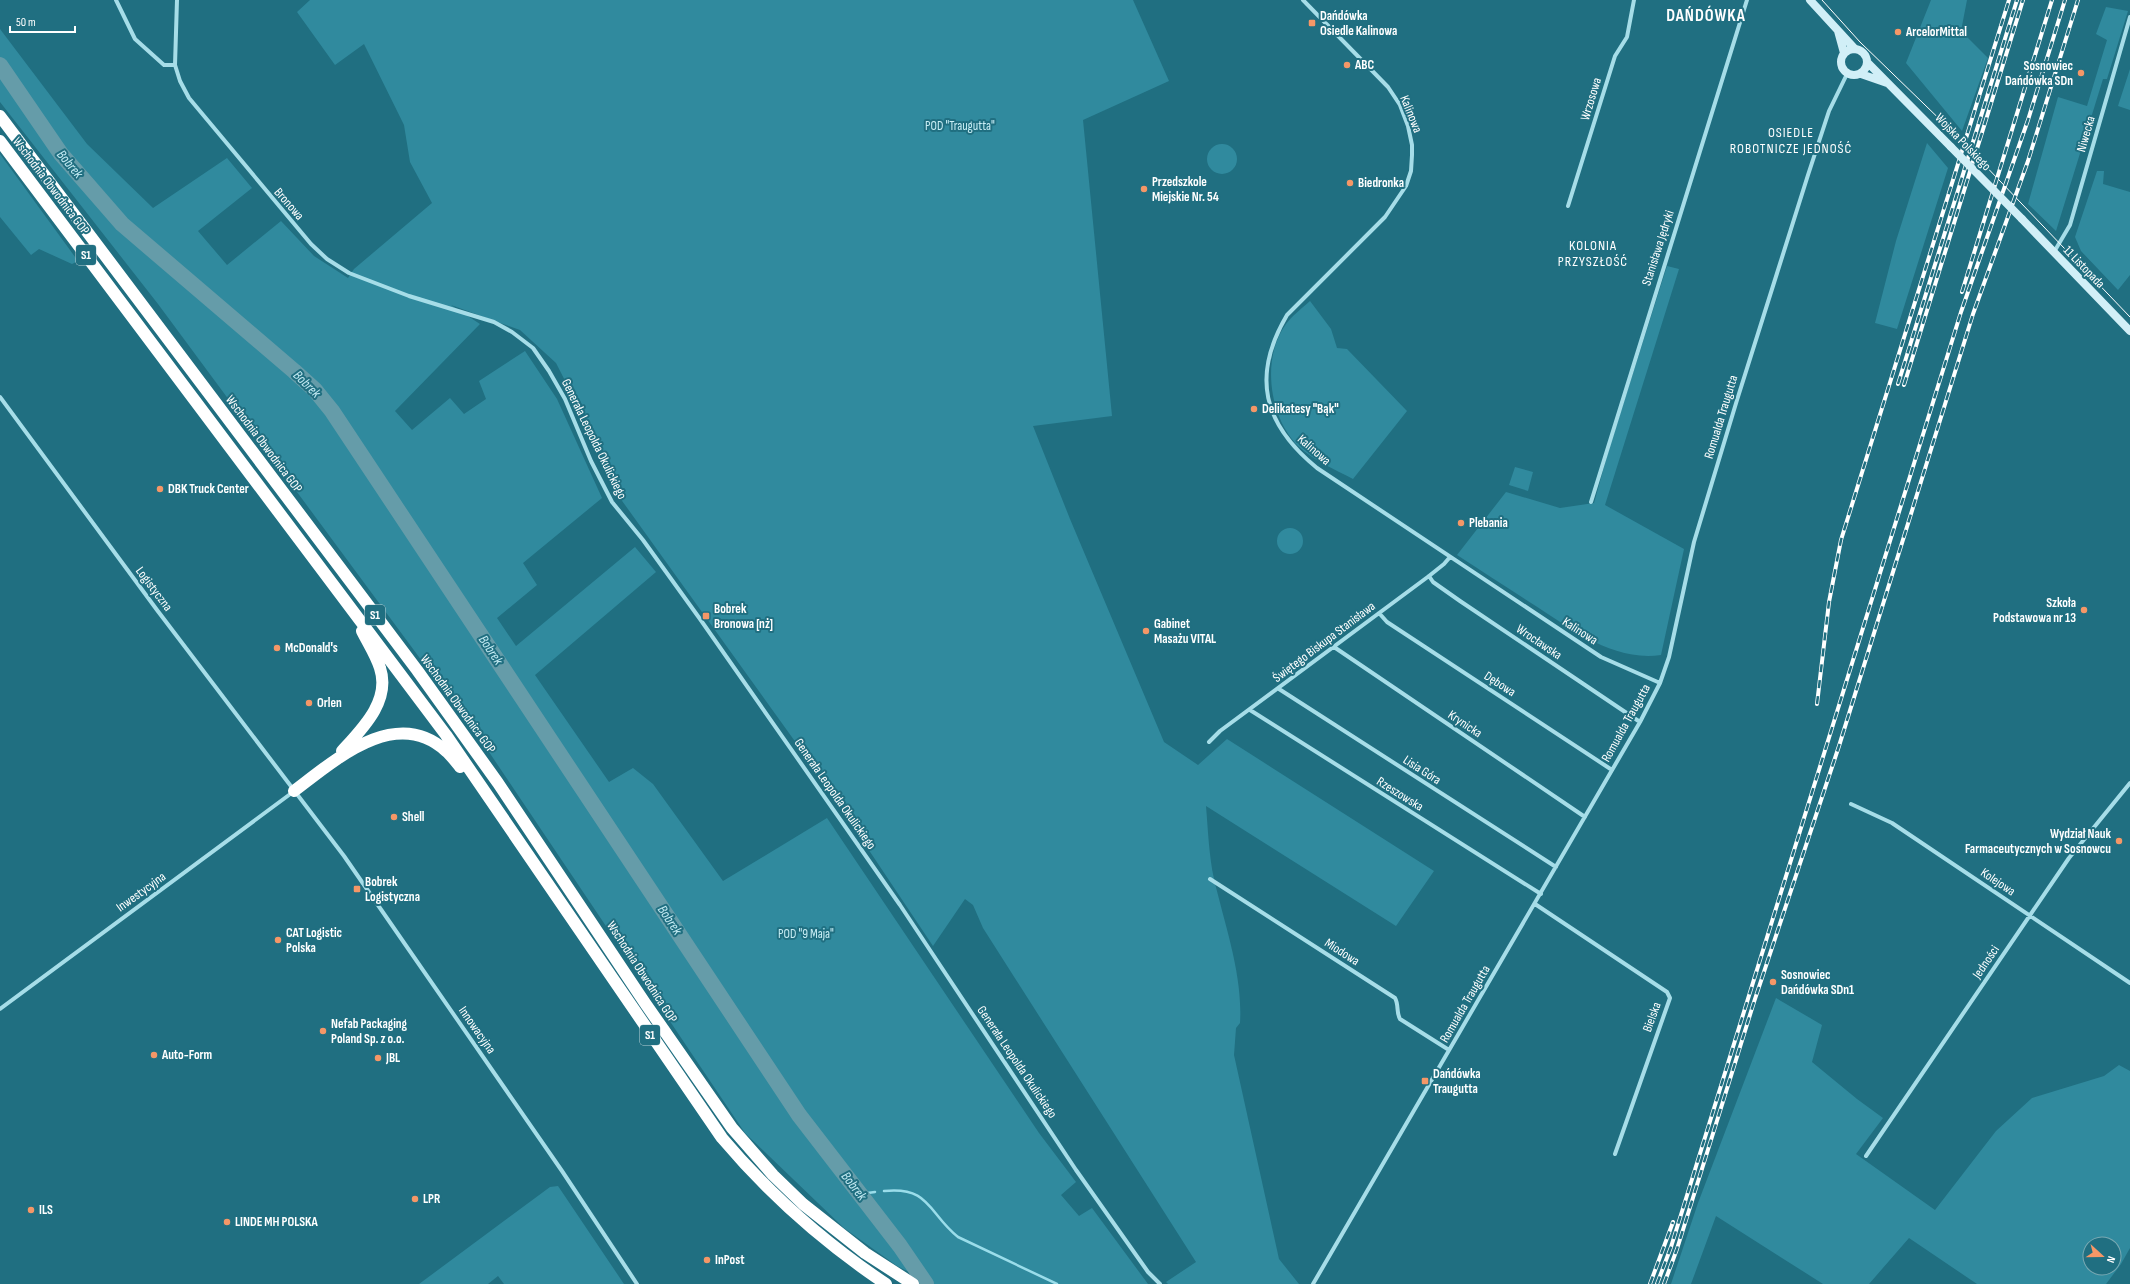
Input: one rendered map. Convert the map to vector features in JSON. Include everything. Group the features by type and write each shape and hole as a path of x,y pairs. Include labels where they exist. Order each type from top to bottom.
{"highway":[{"name":"Wschodnia Obwodnica GOP","path":"0,116 417,670 498,783 645,1003 735,1132 773,1175 803,1204 838,1234 891,1272 913,1284"},
{"name":"Wschodnia Obwodnica GOP","path":"0,141 344,597 498,810 722,1138 749,1171 808,1227 856,1264 886,1284"},
{"path":"294,791 331,762 365,727 378,706 381,692 380,668 344,597"},
{"path":"331,762 368,741 381,736 394,733 421,736 446,750 498,810"}],"main road":[{"path":"1810,0 1855,48 1864,53 1868,63 1866,69 1861,74 1847,74 1841,64 1844,54 1838,31"},
{"path":"1844,54 1855,48"},
{"name":"Wojska Polskiego","path":"1868,63 2022,219"},
{"name":"Wojska Polskiego","path":"1861,74 1887,83"},
{"name":"11 Listopada","path":"2022,219 2130,331"}],"street":[{"path":"116,0 135,39 164,65 175,65"},
{"name":"Bronowa","path":"177,0 175,65 180,81 189,98 276,205 311,244 327,259 349,273 396,291 494,322"},
{"name":"Kalinowa","path":"1303,0 1388,87 1400,105 1408,126 1412,145 1412,155 1411,171 1406,186 1390,211 1287,315 1275,334 1268,355 1266,370 1269,398 1275,418 1284,436 1298,452 1317,468 1602,657 1660,683"},
{"name":"Wrzosowa","path":"1568,206 1615,56 1627,37 1634,0"},
{"name":"Stanisława Jędryki","path":"1590,502 1747,0"},
{"name":"Niwecka","path":"2054,252 2070,225 2130,17"},
{"name":"Romualda Traugutta","path":"1313,1284 1541,894 1640,722 1660,683 1669,657 1694,542 1735,405 1829,111 1847,74"},
{"name":"Generała Leopolda Okulickiego","path":"494,322 512,332 532,348 549,371 565,399 591,461 612,502 643,540 700,619 900,905 1076,1170 1148,1272 1160,1284"},
{"name":"Logistyczna","path":"0,398 294,791"},
{"name":"Świętego Biskupa Stanisława","path":"1209,742 1220,731 1429,576 1444,564 1450,556"},
{"name":"Wrocławska","path":"1429,576 1433,582 1460,601 1640,722"},
{"name":"Dębowa","path":"1379,613 1387,622 1612,770"},
{"name":"Krynicka","path":"1334,647 1585,817"},
{"name":"Lisia Góra","path":"1279,688 1556,868"},
{"name":"Rzeszowska","path":"1250,710 1541,894"},
{"name":"Jedności","path":"1866,1156 2069,858 2130,783"},
{"name":"Inwestycyjna","path":"0,1009 294,791"},
{"name":"Innowacyjna","path":"294,791 364,884 562,1171 637,1284"},
{"name":"Kolejowa","path":"1851,804 1892,823 2130,983"},
{"name":"Miodowa","path":"1210,879 1395,998 1398,1003 1397,1014 1400,1019 1450,1050"},
{"name":"Bielska","path":"1535,904 1666,992 1670,998 1615,1154"}],"green space":[{"path":"310,0 1133,0 1169,81 1083,120 1112,416 1033,426 1070,519 1164,742 1198,765 1227,739 1434,871 1396,926 1206,806 1212,870 1232,951 1239,987 1240,1023 1236,1028 1234,1055 1279,1259 1299,1284 1168,1284 1166,1282 1196,1262 983,928 973,905 965,899 933,946 812,765 620,498 581,412 556,363 520,330 451,305 480,324 395,411 412,430 450,398 464,414 486,399 479,381 525,351 557,399 602,498 523,563 537,585 497,618 516,646 635,547 656,572 535,675 609,782 633,768 653,784 723,881 827,818 1039,1133 1076,1182 1061,1195 1079,1216 1092,1208 1148,1284 933,1284 897,1266 844,1228 745,1133 487,749 158,304 0,102 0,29 87,144 153,208 227,158 252,188 198,231 227,265 281,221 314,256 348,278 354,269 432,203 410,162 404,125 364,44 335,65 297,12"},
{"path":"1931,0 1967,0 1961,31 1988,58 1962,131 1906,63"},
{"path":"2106,7 2128,11 2107,79 2103,79 2056,231 2028,204 2058,97 2087,106 2107,40 2096,34"},
{"path":"2130,69 2130,110 2118,106"},
{"path":"1927,143 1948,168 1897,329 1875,323 1896,241"},
{"path":"1222,144 1233,148 1237,159 1233,170 1222,174 1211,170 1207,159 1211,148"},
{"path":"0,154 78,261 72,264 39,249 31,255 0,217"},
{"path":"2097,171 2104,171 2103,184 2130,192 2130,275 2118,290 2081,251 2075,237"},
{"path":"1667,266 1679,269 1605,505 1684,549 1661,655 1643,656 1609,648 1593,641 1561,623 1457,555 1506,492 1560,508 1594,503 1609,449"},
{"path":"1310,301 1331,329 1337,348 1347,349 1407,411 1353,479 1317,460 1298,446 1288,434 1280,419 1275,404 1271,370 1273,353 1278,338 1288,321"},
{"path":"1515,467 1533,472 1528,491 1509,485"},
{"path":"1290,528 1299,532 1303,541 1299,550 1290,554 1281,550 1277,541 1281,532"},
{"path":"1776,998 1822,1025 1812,1062 1883,1118 1856,1154 1935,1210 1996,1131 2032,1098 2104,1076 2119,1065 2130,1071 2130,1248 2122,1262 2122,1236 2082,1236 2082,1276 2112,1276 2106,1284 1977,1284 1909,1238 1869,1284 1823,1284 1716,1216 1691,1284 1671,1284 1698,1203"},
{"path":"558,1186 624,1284 504,1284 498,1276 488,1284 419,1284 550,1187"}],"waterway":[{"name":"Bobrek","path":"0,65 61,154 122,224 294,371 315,390 332,411 799,1115 900,1246 926,1284"},
{"path":"884,1191 899,1191 911,1193 920,1197 958,1237 1057,1284"},
{"path":"860,1194 875,1192"}],"tram line":[{"path":"1822,0 1860,42 1956,135 2130,317"}],"railway":[{"path":"1817,704 1829,602 1841,540 2009,0"},
{"path":"1898,384 2017,0"},
{"path":"1904,385 2023,0"},
{"path":"1962,292 2052,0"},
{"path":"1657,1284 1671,1247 1961,312 2028,120 2065,0"},
{"path":"1664,1284 1677,1249 1754,1002 1839,746 1973,314 2028,161 2078,0"},
{"path":"1650,1284 1673,1222"}],"place":[{"name":"Dańdówka Osiedle Kalinowa","path":"1312,23"},
{"name":"ArcelorMittal","path":"1898,32"},
{"name":"ABC","path":"1347,65"},
{"name":"Sosnowiec Dańdówka SDn","path":"2081,73"},
{"name":"Biedronka","path":"1350,183"},
{"name":"Przedszkole Miejskie Nr. 54","path":"1144,189"},
{"name":"Delikatesy \"Bąk\"","path":"1254,409"},
{"name":"DBK Truck Center","path":"160,489"},
{"name":"Plebania","path":"1461,523"},
{"name":"Szkoła Podstawowa nr 13","path":"2084,610"},
{"name":"Bobrek Bronowa [nż]","path":"706,616"},
{"name":"Gabinet Masażu VITAL","path":"1146,631"},
{"name":"McDonald's","path":"277,648"},
{"name":"Orlen","path":"309,703"},
{"name":"Shell","path":"394,817"},
{"name":"Wydział Nauk Farmaceutycznych w Sosnowcu","path":"2119,841"},
{"name":"Bobrek Logistyczna","path":"357,889"},
{"name":"CAT Logistic Polska","path":"278,940"},
{"name":"Sosnowiec Dańdówka SDn1","path":"1773,982"},
{"name":"Nefab Packaging Poland Sp. z o.o.","path":"323,1031"},
{"name":"Auto-Form","path":"154,1055"},
{"name":"JBL","path":"378,1058"},
{"name":"Dańdówka Traugutta","path":"1425,1081"},
{"name":"LPR","path":"415,1199"},
{"name":"ILS","path":"31,1210"},
{"name":"LINDE MH POLSKA","path":"227,1222"},
{"name":"InPost","path":"707,1260"}],"district":[{"name":"DAŃDÓWKA","path":"1706,16"},
{"name":"OSIEDLE ROBOTNICZE JEDNOŚĆ","path":"1791,140"},
{"name":"KOLONIA PRZYSZŁOŚĆ","path":"1593,254"}],"park label":[{"name":"POD \"Traugutta\"","path":"960,126"},
{"name":"POD \"9 Maja\"","path":"806,934"}]}
